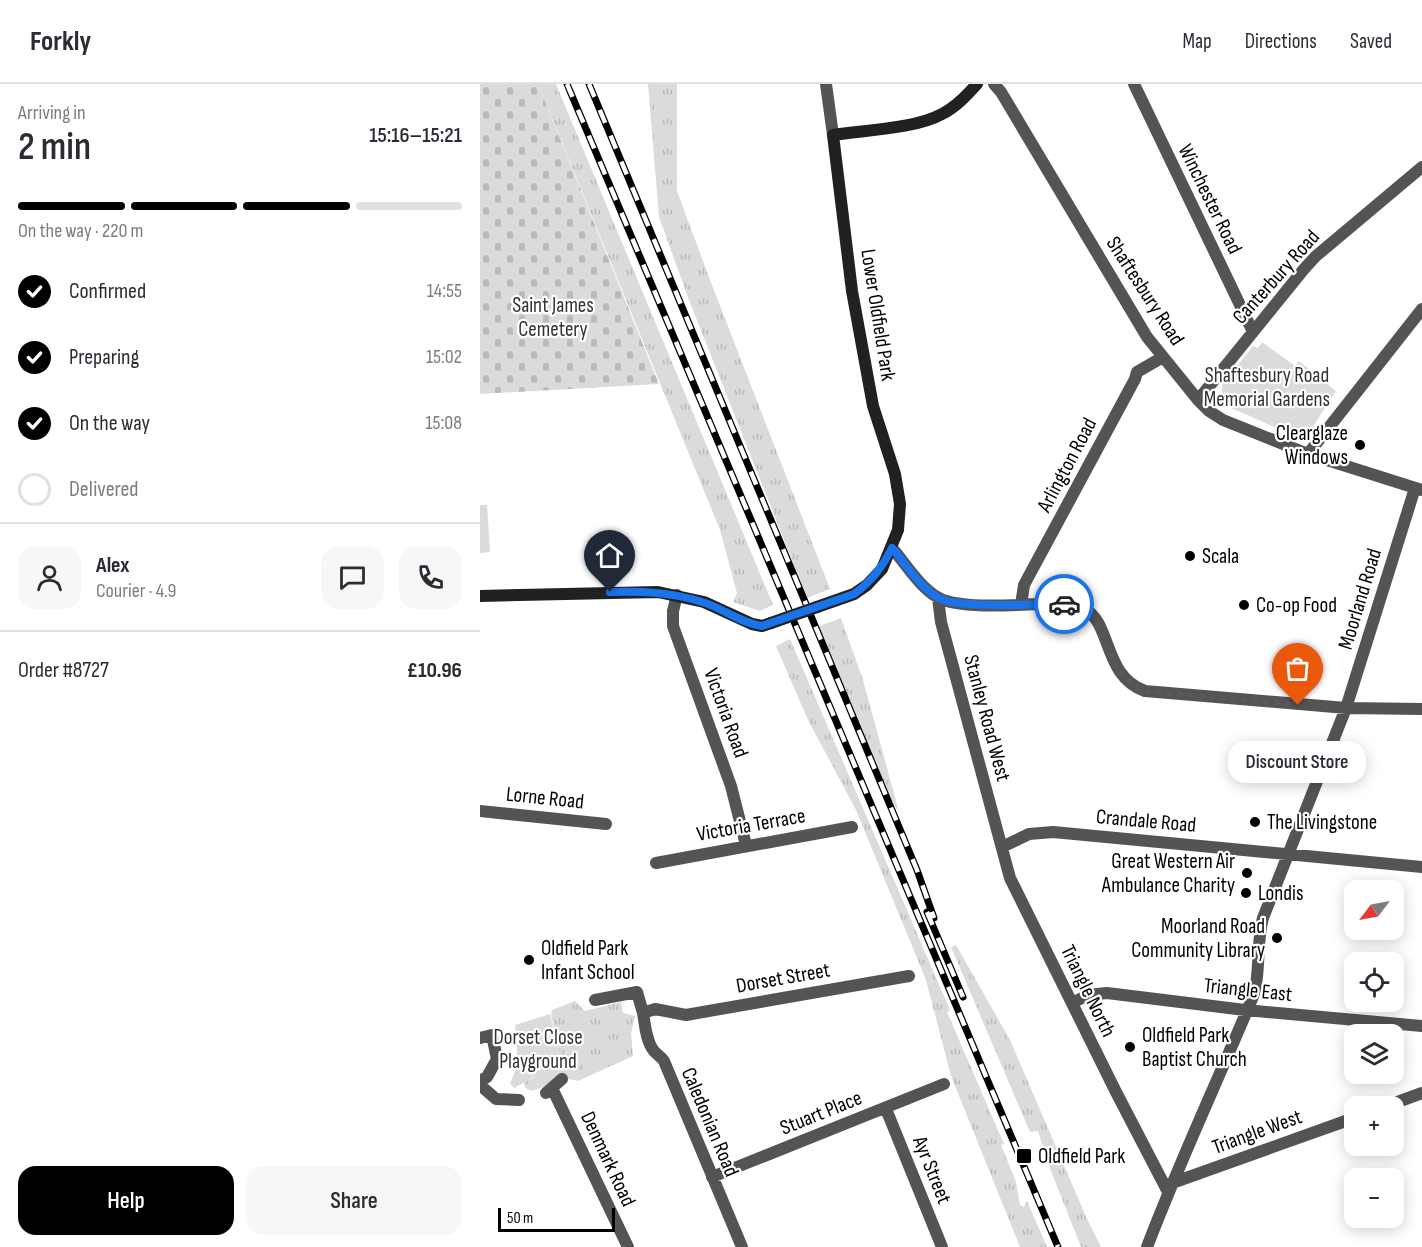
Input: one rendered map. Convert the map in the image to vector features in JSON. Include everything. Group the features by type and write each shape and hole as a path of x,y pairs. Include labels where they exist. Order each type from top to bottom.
{"main road":[{"path":"833,135 919,123 942,114 963,99 977,84"},
{"name":"Lower Oldfield Park","path":"677,595 704,602 752,624 762,626 854,594 867,585 882,569 892,548 898,530 900,504 895,474 873,406 852,291 833,135"},
{"path":"480,596 623,592 657,592 677,595"}],"street":[{"name":"Lower Oldfield Park","path":"826,84 833,135"},
{"name":"Shaftesbury Road","path":"994,84 1147,337 1209,411 1223,420 1308,454 1419,489"},
{"name":"Winchester Road","path":"1134,84 1252,330"},
{"name":"Canterbury Road","path":"1198,400 1252,330 1316,256 1422,167"},
{"path":"1308,454 1422,309"},
{"name":"Arlington Road","path":"1021,604 1024,585 1136,379 1137,372 1163,357"},
{"name":"Moorland Road","path":"1170,1188 1252,998 1260,930 1346,708 1419,489"},
{"path":"892,548 922,584 938,598 946,601 967,604 1066,604 1084,608 1092,614 1119,672 1136,688 1145,691 1346,708 1422,709"},
{"name":"Victoria Road","path":"677,595 673,611 674,626 731,786 746,845"},
{"name":"Stanley Road West","path":"938,598 941,622 1002,847"},
{"name":"Lorne Road","path":"480,811 606,824"},
{"name":"Victoria Terrace","path":"656,863 852,827"},
{"name":"Crandale Road","path":"1002,847 1029,834 1053,832 1422,867"},
{"name":"Triangle North","path":"1002,847 1010,878 1116,1092 1170,1188"},
{"name":"Dorset Street","path":"643,1013 664,1010 686,1015 909,976"},
{"name":"Caledonian Road","path":"595,1000 638,992 648,1037 654,1051 664,1061 742,1247"},
{"name":"Triangle East","path":"1072,1003 1098,992 1245,1010 1422,1026"},
{"path":"480,1038 492,1035 497,1059 487,1077 480,1083 496,1099 519,1100"},
{"name":"Denmark Road","path":"562,1079 549,1091 628,1247"},
{"name":"Stuart Place","path":"712,1177 944,1084"},
{"path":"1404,1100 1422,1093"},
{"name":"Ayr Street","path":"886,1108 942,1247"},
{"name":"Triangle West","path":"1170,1188 1344,1122"},
{"path":"1147,1247 1170,1188"}],"green space":[{"name":"Saint James Cemetery","path":"480,84 538,84 659,384 480,394"},
{"path":"538,84 556,84 773,605 760,611 733,602 737,593 720,530"},
{"path":"648,84 677,84 677,191 830,589 807,598 689,300 659,217"},
{"name":"Shaftesbury Road Memorial Gardens","path":"1262,342 1295,366 1299,361 1336,391 1309,433 1297,437 1231,408 1222,398 1222,385 1253,346 1258,348"},
{"path":"480,505 487,505 490,552 480,553"},
{"path":"841,618 863,680 899,812 890,798 817,627"},
{"path":"790,639 950,1010 947,1012 1004,1144 1001,1145 1016,1182 1020,1205 1024,1207 1027,1201 1047,1247 1020,1247 951,1076 926,980 856,810 808,720 776,646"},
{"path":"956,945 1010,1040 1101,1247 1081,1247 1049,1166 1038,1131 1030,1132 951,947"},
{"path":"575,1001 585,1011 621,1002 623,1013 635,1016 631,1033 633,1056 578,1081 564,1078 560,1074 543,1087 532,1091 525,1088 524,1082 532,1079 561,1057 551,1015 552,1010"},
{"name":"Dorset Close Playground","path":"550,1014 561,1057 544,1072 514,1088 510,1083 517,1062 515,1025"}],"railway":[{"path":"567,84 1058,1247"},
{"path":"589,84 917,870 934,918"},
{"path":"927,912 963,997"}],"way so far":[{"path":"1064,604 1084,608 1092,614 1119,672 1136,688 1145,691 1298,705"}],"place":[{"name":"Clearglaze Windows","path":"1360,445"},
{"name":"Scala","path":"1190,556"},
{"name":"Co-op Food","path":"1244,605"},
{"name":"Discount Store","path":"1298,705"},
{"name":"The Livingstone","path":"1255,822"},
{"name":"Great Western Air Ambulance Charity","path":"1247,873"},
{"name":"Londis","path":"1246,893"},
{"name":"Moorland Road Community Library","path":"1277,938"},
{"name":"Oldfield Park Infant School","path":"529,960"},
{"name":"Oldfield Park Baptist Church","path":"1130,1047"},
{"name":"Oldfield Park","path":"1024,1156"}],"route":[{"path":"610,592 657,592 677,595 704,602 752,624 762,626 854,594 867,585 882,569 892,548 922,584 938,598 946,601 967,604 1064,604"}]}
